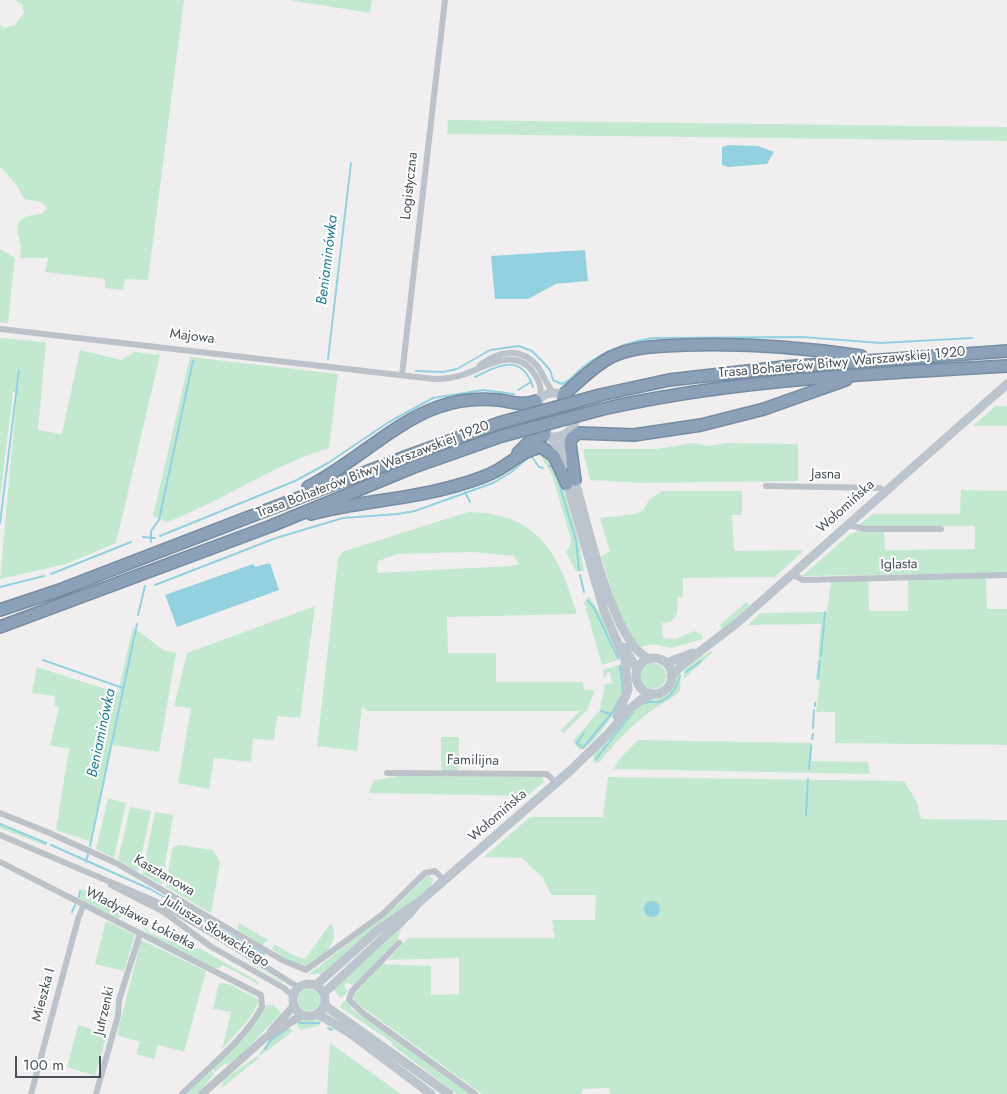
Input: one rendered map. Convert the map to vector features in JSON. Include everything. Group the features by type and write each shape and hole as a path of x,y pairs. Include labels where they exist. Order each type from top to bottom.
{"highway":[{"path":"558,394 604,361 630,350 646,347 746,344 793,346 880,359"},
{"name":"Trasa Bohaterów Bitwy Warszawskiej 1920","path":"0,610 57,591 264,510 499,423 600,395 678,379 880,359 1007,350"},
{"name":"Trasa Bohaterów Bitwy Warszawskiej 1920","path":"0,627 271,526 414,467 502,436 604,409 720,387 1007,366"},
{"path":"571,482 571,439 582,432 610,434 654,433 701,425 764,409 859,376"},
{"path":"264,510 337,471 427,411 446,405 478,400 500,400 524,405 538,399"},
{"path":"568,431 586,426 610,434"},
{"path":"508,463 534,437 547,436"},
{"path":"271,526 336,508 421,496 476,480 528,451 541,447 554,456 571,482"}],"main road":[{"name":"Wołomińska","path":"672,676 680,666 792,574 1007,384"},
{"path":"615,635 632,657 637,669 636,678 639,686 647,693 653,694 666,689 672,676 666,663 641,655 631,644 616,618 571,482 557,446 536,428 532,418 538,399 558,394 572,402 575,413 564,442 571,482 602,604 615,635 624,654 628,686 625,701 617,716"},
{"path":"547,436 568,431"},
{"name":"Wołomińska","path":"666,663 703,649"},
{"path":"637,669 650,659"},
{"name":"Wołomińska","path":"594,747 639,686"},
{"name":"Wołomińska","path":"316,985 379,929 418,903 556,783 594,747 627,711 642,699 653,694"},
{"name":"Wołomińska","path":"324,993 410,913 418,903"},
{"path":"308,984 316,985 324,993 324,1005 318,1014 310,1017 302,1015 293,1007 293,996 298,987 308,984"},
{"path":"324,1005 448,1094"},
{"path":"318,1014 351,1034 431,1094"}],"street":[{"name":"Logistyczna","path":"402,375 444,0"},
{"name":"Majowa","path":"0,329 441,379 463,375 475,369"},
{"path":"475,369 490,357 508,352 516,352 531,360 558,394"},
{"path":"475,369 503,359 522,362 529,366 538,379 541,391 538,399"},
{"name":"Jasna","path":"766,486 880,488 884,492"},
{"path":"847,525 866,529 941,529"},
{"name":"Iglasta","path":"792,574 803,580 1007,576"},
{"name":"Familijna","path":"387,773 547,774 556,783"},
{"name":"Kasztanowa","path":"0,813 45,830 116,863 294,967 309,969 390,908 425,873 435,872 444,880"},
{"name":"Juliusza Słowackiego","path":"0,835 130,889 170,910 298,987"},
{"name":"Władysława Łokietka","path":"0,862 27,878 84,904 262,995 263,1003 260,1011 225,1052 182,1094"},
{"name":"Juliusza Słowackiego","path":"98,876 132,897 164,912 210,946 284,988 293,996"},
{"name":"Mieszka I","path":"31,1094 78,919 84,904"},
{"name":"Jutrzenki","path":"96,1094 118,1016 119,1000 140,934"},
{"path":"399,943 352,991 349,1000 358,1009 475,1094"},
{"path":"202,1094 265,1038 293,1007"},
{"path":"265,1038 302,1015"}],"green space":[{"path":"15,0 184,0 148,280 125,279 123,290 105,288 105,279 45,272 48,258 20,258 18,223 29,216 42,214 47,208 41,202 24,199 16,184 0,167 0,25 4,28 15,25 24,13 22,4"},
{"path":"289,0 372,0 370,13"},
{"path":"448,120 1007,127 1007,141 447,134"},
{"path":"0,249 15,258 8,323 0,322"},
{"path":"0,338 46,342 38,430 62,434 80,350 121,360 135,352 160,355 116,543 66,564 0,579 17,392 13,392 0,499"},
{"path":"190,357 338,374 329,448 268,473 208,504 167,522 153,516"},
{"path":"996,406 1007,406 1007,426 973,426"},
{"path":"693,443 708,446 727,443 798,444 798,481 642,483 590,480 583,451 584,449 656,449"},
{"path":"538,451 542,452 558,468 579,540 584,571 576,572 566,552 570,547 571,539 552,475"},
{"path":"961,490 1007,491 1007,573 802,576 850,534 859,531 884,531 885,550 975,549 975,526 858,526 872,514 960,514"},
{"path":"662,491 742,491 742,515 732,515 734,551 804,550 775,577 683,578 683,597 678,597 677,614 671,622 662,623 663,638 676,639 694,631 702,635 703,639 671,648 653,644 641,647 637,645 619,613 601,556 610,552 600,518 636,514 643,510 649,500"},
{"path":"468,512 492,514 512,520 529,529 542,540 553,555 562,572 577,614 447,617 448,653 496,653 496,682 583,682 584,690 595,690 587,710 564,733 560,731 580,711 367,711 362,706 357,751 317,746 338,559 342,552","holes":["473,552 514,556 519,564 511,566 377,573 378,561 398,554"]},
{"path":"986,578 987,609 1007,609 1007,745 835,743 835,712 816,712 820,680 816,680 821,624 748,625 760,613 827,612 831,581 868,580 869,611 908,611 908,579"},
{"path":"589,597 606,626 621,659 602,665 584,602"},
{"path":"747,602 750,605 723,630 719,625"},
{"path":"315,606 300,718 277,716 274,740 253,739 251,762 214,758 209,789 178,783 191,708 174,706 187,653"},
{"path":"133,627 163,650 176,653 159,752 113,745 112,741 90,841 56,830 69,749 50,745 59,707 54,705 55,696 32,693 37,667 118,693"},
{"path":"711,651 713,652 684,679 684,668"},
{"path":"653,663 662,667 666,676 662,685 653,689 644,685 640,676 644,667"},
{"path":"622,664 624,695 598,735 585,748 580,750 575,745 574,740 600,710 605,684 612,683 610,672 606,673 604,678 603,670"},
{"path":"681,670 680,691 639,721 600,762 594,763 593,754 624,716 639,704 669,693 678,672"},
{"path":"441,737 459,737 458,771 441,771"},
{"path":"638,740 813,743 811,761 868,762 870,774 614,769 619,759"},
{"path":"399,776 542,777 544,782 527,796 369,793 374,780"},
{"path":"608,777 904,781 917,802 921,819 1007,820 1007,1094 610,1094 609,1088 582,1089 582,1094 482,1094 354,1001 353,995 382,964 431,966 431,995 459,994 459,958 388,960 408,938 555,938 552,920 595,920 596,895 551,895 543,878 522,858 484,857 530,817 603,817"},
{"path":"108,798 126,803 114,858 96,849"},
{"path":"130,807 151,811 138,872 118,860"},
{"path":"155,812 173,815 162,885 142,874"},
{"path":"0,823 47,843 46,846 0,828"},
{"path":"179,845 213,850 220,862 211,913 166,887 172,848"},
{"path":"430,876 433,879 432,884 419,896 323,974 309,974 399,904 426,877"},
{"path":"82,889 124,908 122,916 117,919 80,899"},
{"path":"420,907 401,929 396,944 354,985 347,983 344,985 348,992 341,998 334,990 335,988"},
{"path":"126,914 139,920 150,933 182,946 201,949 259,982 258,984 223,965 217,969 151,937 139,922"},
{"path":"106,921 135,935 124,971 95,964"},
{"path":"239,923 268,940 262,945 238,930"},
{"path":"331,923 334,930 332,943 324,954 308,968 290,962 272,949 274,944 291,954 305,959"},
{"path":"195,932 283,982 283,983"},
{"path":"141,940 206,971 184,1052 158,1045 154,1059 136,1054 140,1042 117,1035"},
{"path":"219,983 229,984 258,999 254,1011 244,1025 222,1049 231,1012 213,1009"},
{"path":"309,989 317,992 320,1000 317,1008 309,1011 301,1008 298,1000 301,992"},
{"path":"343,1001 347,1001 352,1009 471,1094 457,1094 392,1045 393,1043 340,1007"},
{"path":"266,1005 274,1005 281,1013 242,1054 227,1065 225,1063 215,1072 212,1068 254,1023"},
{"path":"301,1019 323,1021 318,1026 300,1030 295,1021"},
{"path":"78,1025 107,1034 95,1076 67,1067"},
{"path":"289,1025 292,1032 260,1056 259,1054 271,1038"},
{"path":"330,1043 401,1094 327,1094"},
{"path":"257,1056 259,1058 222,1088 223,1080"},
{"path":"210,1069 214,1074 197,1094 184,1094"}],"water":[{"path":"728,145 758,146 774,152 767,164 728,167 722,165 722,147"},
{"path":"585,250 588,281 556,284 528,299 495,299 491,256"},
{"path":"270,563 279,590 177,627 165,595 253,564 255,567"},
{"path":"649,901 655,901 660,906 658,915 649,917 644,912 644,906"}],"waterway":[{"name":"Beniaminówka","path":"328,359 351,163"},
{"path":"416,371 443,372 457,369 490,350 519,346 532,351 550,370 553,380 562,384 591,361 608,352 634,342 653,338 802,337 881,343 972,338"},
{"name":"Beniaminówka","path":"151,542 151,531 159,520 193,361"},
{"path":"475,377 501,366 516,366 523,369 533,387"},
{"path":"0,523 19,370"},
{"path":"518,390 531,382"},
{"path":"160,536 295,481 328,463 389,422 433,398 483,390 514,394"},
{"path":"155,585 276,538 343,518 415,511 493,483 510,473 531,456 539,467 543,468"},
{"path":"556,473 576,540 579,570"},
{"path":"465,492 470,502"},
{"name":"Beniaminówka","path":"143,537 155,538"},
{"path":"51,574 131,542"},
{"path":"580,575 584,592"},
{"path":"0,587 44,576"},
{"name":"Beniaminówka","path":"138,615 145,586"},
{"path":"588,601 594,608 618,658"},
{"path":"821,656 825,612"},
{"name":"Beniaminówka","path":"90,846 137,624"},
{"path":"43,660 123,688"},
{"path":"686,672 701,661"},
{"path":"818,678 820,661"},
{"path":"620,666 623,692"},
{"path":"642,704 659,702 667,698 675,688 680,676"},
{"path":"584,733 577,743 583,748 611,714 621,697"},
{"path":"813,728 814,710"},
{"path":"601,711 611,714"},
{"path":"596,759 633,712"},
{"path":"812,739 813,734"},
{"path":"809,769 811,746"},
{"path":"806,815 808,779"},
{"path":"0,824 46,843"},
{"path":"51,845 150,889 264,954"},
{"name":"Beniaminówka","path":"86,862 88,854"},
{"name":"Beniaminówka","path":"79,897 80,891"},
{"name":"Beniaminówka","path":"72,912 75,905"},
{"path":"299,1023 319,1023"},
{"path":"328,1028 332,1030"},
{"path":"265,1049 271,1040 287,1029"}]}
